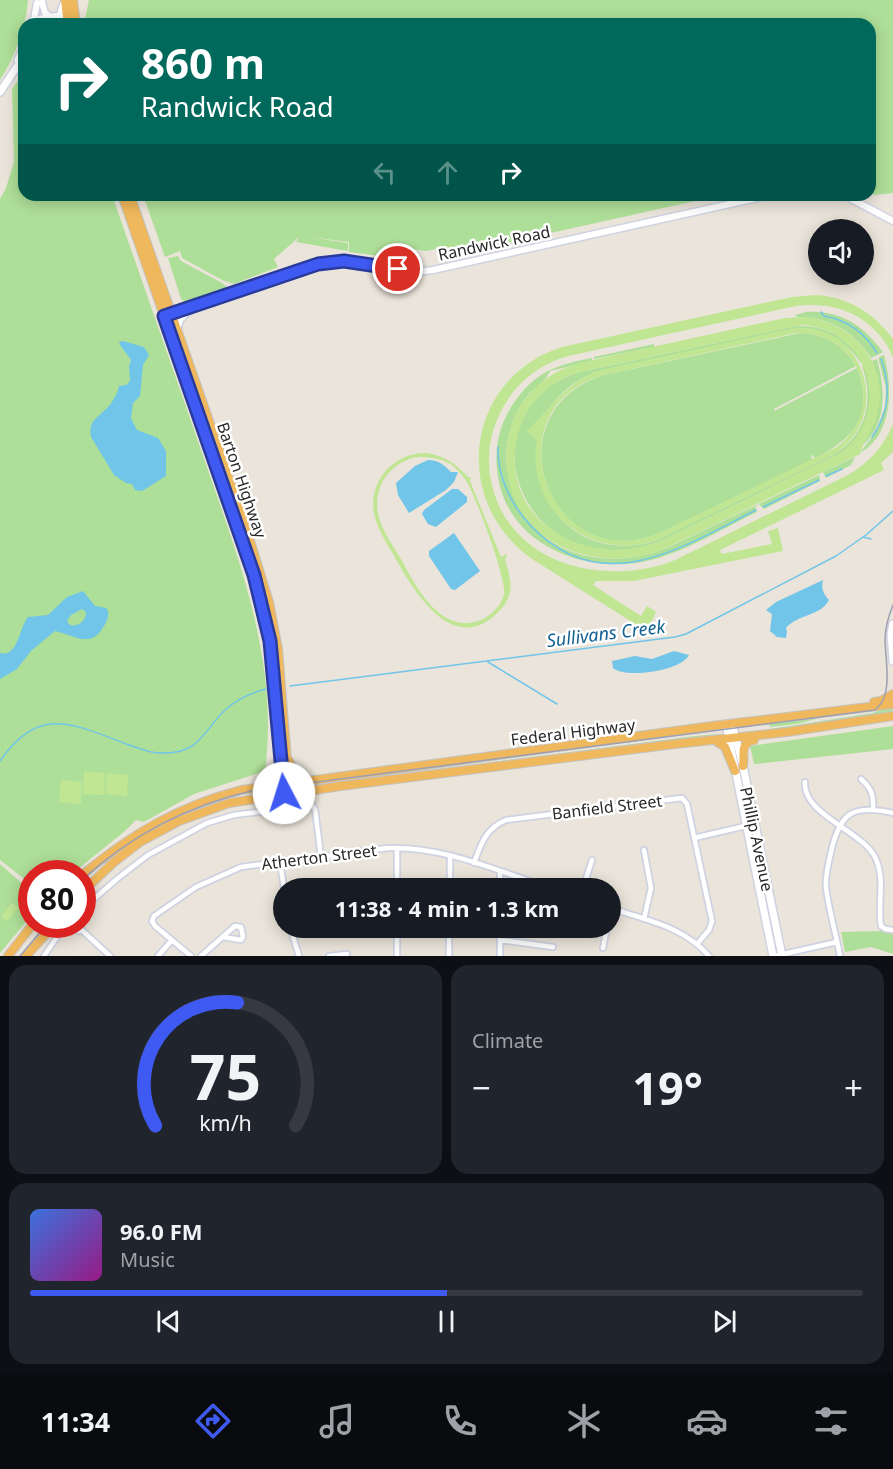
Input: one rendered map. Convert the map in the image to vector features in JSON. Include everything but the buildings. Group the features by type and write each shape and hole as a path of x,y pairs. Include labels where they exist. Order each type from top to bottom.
{"highway":[{"path":"64,0 69,18"},
{"path":"72,18 74,0"},
{"name":"Barton Highway","path":"124,201 168,317 254,575 270,641 284,758"},
{"name":"Barton Highway","path":"132,201 165,293 168,317 177,333 243,518 269,602 278,649 287,793"},
{"path":"835,712 846,706 880,701 893,694"},
{"name":"Federal Highway","path":"96,864 128,839 175,813 227,793 257,786 893,704"},
{"name":"Federal Highway","path":"96,879 140,842 179,821 217,807 287,793 675,744 733,739 893,716"},
{"path":"743,766 743,749 747,742 779,737 787,732"},
{"path":"715,741 725,747 735,771"},
{"path":"257,786 272,778 284,758 295,774 308,779"},
{"path":"8,956 22,938"},
{"path":"26,956 42,938"}],"main road":[{"path":"55,18 61,16 64,0"},
{"path":"11,75 18,60"},
{"path":"0,92 18,65"},
{"path":"893,624 891,646 893,661"},
{"name":"Phillip Avenue","path":"729,724 743,766 750,825"},
{"name":"Phillip Avenue","path":"733,739 735,771 750,825 778,956"}],"street":[{"path":"40,1 45,13 44,18"},
{"path":"40,1 43,18"},
{"name":"Randwick Road","path":"168,317 318,264 344,261 415,272 433,270 743,201"},
{"path":"855,201 893,221"},
{"path":"165,293 176,306 183,309 191,308"},
{"path":"177,333 180,320 191,308"},
{"path":"861,779 872,791 873,808"},
{"path":"806,782 805,790 808,797 874,856 881,890 881,926 893,930"},
{"name":"Banfield Street","path":"474,863 487,834 506,820 682,798 687,804 712,921 710,930 698,943"},
{"path":"96,897 148,855 207,823 234,815 312,805 315,808 321,857"},
{"path":"840,956 826,880 833,842 840,825 850,814 873,808 893,813"},
{"path":"694,838 750,825"},
{"path":"140,842 148,855"},
{"path":"397,848 397,878"},
{"name":"Atherton Street","path":"191,956 153,923 153,918 196,887 241,867 397,848 425,849 519,878"},
{"path":"644,850 651,888 644,919"},
{"path":"450,855 450,878"},
{"path":"586,878 592,860"},
{"path":"280,862 282,878"},
{"path":"500,872 500,878"},
{"path":"621,911 675,929 698,943 710,956"},
{"path":"201,956 223,937"},
{"path":"44,956 56,938"},
{"path":"89,938 110,956"},
{"path":"293,938 299,956"},
{"path":"397,938 397,956"},
{"path":"449,938 449,956"},
{"path":"603,948 605,938"},
{"path":"158,956 172,940"},
{"path":"500,956 500,940 553,947"},
{"path":"778,956 837,942"},
{"path":"328,956 347,954"}],"green space":[{"path":"0,0 28,0 25,18 18,18 18,44 0,80"},
{"path":"89,0 893,0 893,193 876,195 876,18 85,18"},
{"path":"18,80 18,201 114,201 240,564 260,645 266,687 268,729 265,771 194,794 144,822 136,820 89,860 18,860 18,874 0,860 0,199 14,162 12,89"},
{"path":"145,201 695,201 447,256 445,247 426,251 397,247 395,258 349,252 349,242 308,237 348,243 348,251 296,242 299,237 274,259 278,267 234,284 182,258 180,251 165,257"},
{"path":"178,256 181,261 229,289 188,304 181,299 168,258"},
{"path":"816,295 839,299 869,314 893,339 893,357 876,331 864,321 837,308 807,305 573,355 544,366 527,377 513,392 498,418 490,446 490,475 499,505 514,529 535,548 560,561 588,569 617,571 647,568 675,560 848,475 875,453 893,424 893,452 881,463 884,470 720,550 722,554 772,544 768,531 778,528 783,551 634,581 596,581 593,585 641,616 647,606 656,612 650,625 640,627 532,559 506,535 488,506 480,475 480,443 488,412 505,385 529,363 562,347 792,297"},
{"path":"806,312 830,314 850,321 867,334 883,352 871,358 857,340 840,327 795,315"},
{"path":"806,317 839,327 864,348 872,362 878,378 880,394 878,412 860,454 662,550 637,557 612,558 587,555 564,548 543,535 526,518 514,497 507,471 508,437 521,405 546,379 579,363 785,318","holes":["801,325 825,330 844,340 858,356 866,375 869,395 866,416 857,436 841,453 663,540 640,547 616,550 592,547 570,540 549,528 533,512 521,492 515,467 516,443 520,427 536,400 548,388 561,380 584,371"]},
{"path":"796,326 826,330 834,334 843,339 863,362 861,363 849,348 834,337 817,330 799,328 595,372 562,394 542,423 536,455 541,486 557,515 582,535 615,545 655,541 831,456 843,448 859,429 864,418 867,393 862,366 864,365 870,390 868,413 858,435 841,453 663,540 615,551 574,543 543,522 522,492 514,458 520,423 541,393 580,372"},
{"path":"794,328 820,330 840,341 855,357 864,377 866,399 862,421 850,440 831,456 664,537 639,544 614,545 591,539 571,528 554,511 542,491 536,467 537,440 527,431 571,386 592,373","holes":["796,333 818,336 837,344 851,358 860,375 863,393 861,412 853,431 837,447 660,533 621,541 588,532 562,512 546,483 541,451 548,420 569,393 604,375"]},
{"path":"800,333 825,338 832,342 845,352 856,366 774,411 857,368 864,399 862,412 850,433 841,442 815,458 811,454 812,460 660,533 621,541 588,533 563,513 547,485 541,453 548,421 569,394 604,375"},
{"path":"654,344 654,347 594,359 594,357"},
{"path":"884,355 889,382 888,410 879,434 871,445 860,453 876,431 885,407 886,388 879,361 879,357"},
{"path":"592,358 592,361 550,371 521,405 512,424 507,444 508,473 526,516 545,537 560,547 577,553 613,559 650,554 819,475 820,481 764,509 759,504 755,507 757,512 698,542 651,560 613,564 591,562 548,547 515,519 504,499 497,470 499,436 511,408 531,382 555,368"},
{"path":"877,359 882,382 882,405 876,427 862,446 868,436 878,405 878,384 872,361"},
{"path":"427,453 445,458 471,477 470,481 501,557 506,554 507,556 505,559 510,583 509,596 494,616 477,626 462,627 447,622 433,612 410,583 376,522 373,504 379,482 393,464 415,454","holes":["417,457 435,458 448,463 462,475 490,538 501,572 504,594 497,608 475,622 462,623 450,620 429,604 413,581 379,518 377,498 384,479 398,465"]},
{"path":"855,457 851,465 826,478 823,472"},
{"path":"893,707 890,712 745,733 873,713"},
{"path":"820,718 796,724 770,727 769,724"},
{"path":"893,726 893,749 754,764 750,746"},
{"path":"719,734 719,736 298,787 695,736"},
{"path":"84,771 105,773 104,795 83,794"},
{"path":"107,773 128,775 127,796 105,794"},
{"path":"61,780 82,782 81,804 59,802"},
{"path":"0,864 18,880 18,932 0,953"},
{"path":"12,903 18,908 7,921 1,916"},
{"path":"841,932 893,933 893,954 871,947 845,952"}],"water":[{"path":"119,342 144,347 149,355 143,365 140,396 133,403 131,418 137,430 158,438 166,451 166,476 142,491 135,490 132,484 114,475 90,432 94,420 111,403 119,386 126,385 130,381 131,360 120,345"},
{"path":"428,460 441,463 451,472 458,472 454,482 446,490 409,513 398,495 396,483 415,466"},
{"path":"452,489 458,489 467,497 467,502 436,527 428,524 422,514 424,510"},
{"path":"454,533 480,571 455,590 451,589 429,556 429,551"},
{"path":"823,580 823,591 829,600 821,609 791,623 786,628 786,638 777,637 770,631 772,614 766,610 776,602"},
{"path":"83,591 95,606 106,608 108,618 97,635 80,639 55,631 31,651 17,669 0,679 0,653 11,651 28,617 48,615 67,597","holes":["82,609 86,612 85,618 79,624 70,625 67,621 71,615"]},
{"path":"674,651 689,655 676,665 653,672 629,673 613,668 612,661 635,656 652,659"}],"waterway":[{"path":"821,312 824,316 855,328 877,353"},
{"path":"872,437 882,418 887,399 886,379 881,359"},
{"path":"498,447 500,469 507,490 524,518 558,548 586,560 614,564 643,560 700,539 756,510"},
{"path":"826,476 842,469"},
{"path":"763,507 819,480"},
{"name":"Sullivans Creek","path":"290,686 686,634 836,556 866,535 893,511"},
{"name":"Sullivans Creek","path":"863,537 871,539"},
{"path":"488,662 557,704"},
{"name":"Sullivans Creek","path":"0,761 29,731 44,725 59,724 92,731 151,752 177,752 194,745 234,703 266,689"}],"tram line":[{"path":"96,868 141,835 162,823 207,804 255,790 875,710 881,704 886,689 885,636 893,605"},
{"path":"20,956 35,938"}],"route":[{"path":"284,793 270,641 254,575 164,316 318,264 344,261 398,269"}]}
